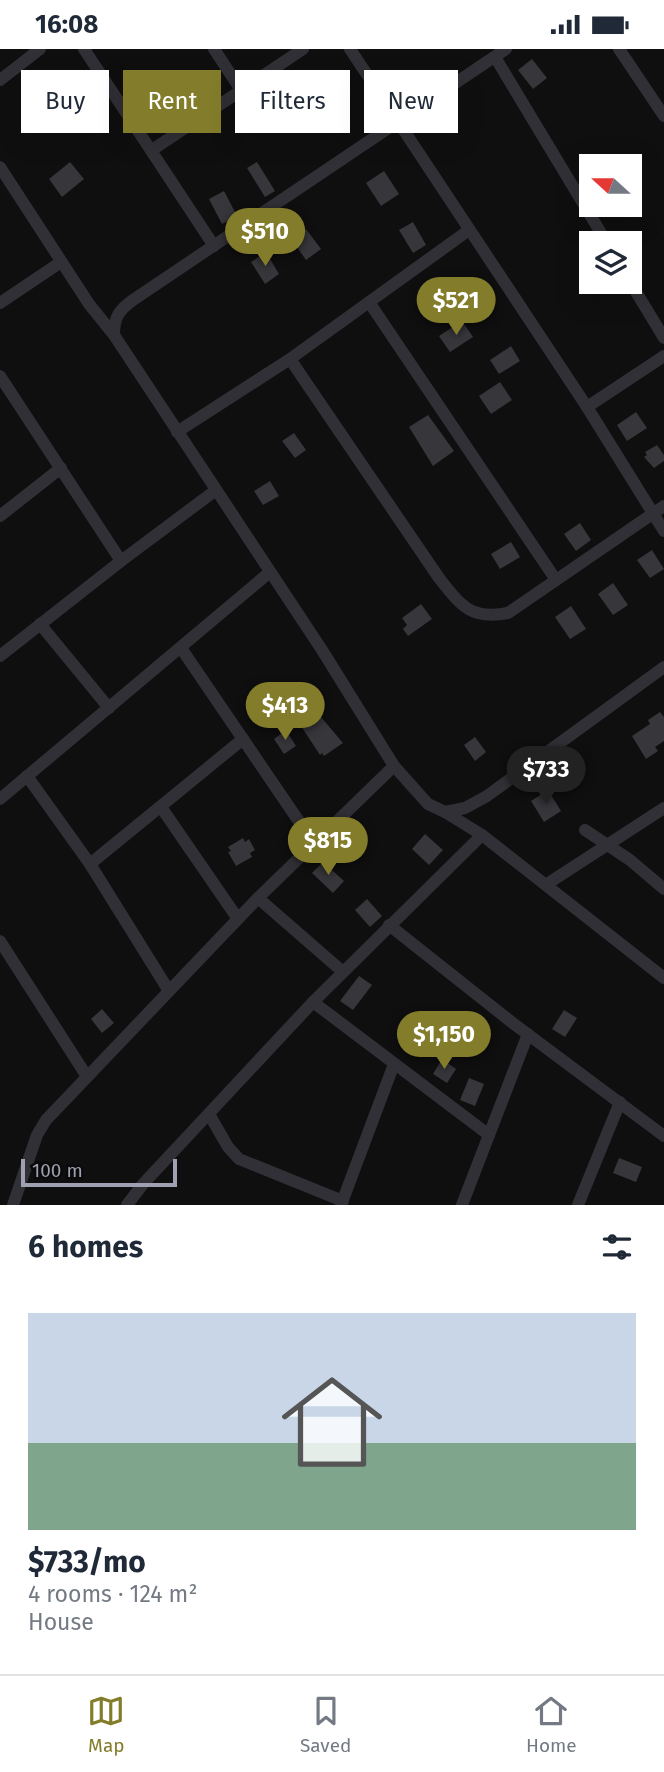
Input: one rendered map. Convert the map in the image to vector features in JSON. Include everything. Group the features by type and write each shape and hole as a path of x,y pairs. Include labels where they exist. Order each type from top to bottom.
{"street":[{"path":"0,80 40,49"},
{"path":"84,49 214,246"},
{"path":"214,49 235,81"},
{"path":"271,70 303,49"},
{"path":"350,49 364,71"},
{"path":"619,49 664,116"},
{"path":"458,82 500,53 600,231"},
{"path":"152,150 235,94"},
{"path":"114,335 114,321 119,310 383,133"},
{"path":"405,133 587,407 664,531"},
{"path":"0,167 89,305 114,335 270,572 394,766 428,804 482,835 664,978"},
{"path":"177,432 290,359 469,230"},
{"path":"0,303 61,262"},
{"path":"637,294 664,338"},
{"path":"369,302 556,580"},
{"path":"587,407 664,356"},
{"path":"290,359 456,599 469,610 488,617 508,613 664,506"},
{"path":"0,376 121,561"},
{"path":"0,516 61,468"},
{"path":"0,656 216,490"},
{"path":"0,799 270,572"},
{"path":"40,624 109,708"},
{"path":"181,648 313,842"},
{"path":"445,812 465,808 487,796 664,667"},
{"path":"90,864 243,739"},
{"path":"13,1205 41,1127 86,1076 258,898 394,766"},
{"path":"27,776 90,864 169,991"},
{"path":"161,807 238,919"},
{"path":"547,884 608,847 664,808"},
{"path":"585,830 630,860 664,889"},
{"path":"127,1205 143,1184 313,1002 482,835"},
{"path":"258,898 343,972"},
{"path":"389,925 664,1136"},
{"path":"0,941 86,1076"},
{"path":"313,1002 489,1135"},
{"path":"462,1205 528,1034"},
{"path":"209,1114 228,1147 239,1159 342,1203 394,1064"},
{"path":"578,1205 620,1102"}],"building":[{"path":"532,59 547,78 533,89 518,70"},
{"path":"70,162 84,179 62,197 49,179"},
{"path":"257,162 275,191 265,197 247,168"},
{"path":"384,171 399,194 381,206 366,183"},
{"path":"224,191 237,216 222,224 209,199"},
{"path":"413,222 426,245 413,253 399,230"},
{"path":"306,229 321,249 306,260 292,240"},
{"path":"266,252 279,274 265,284 251,262"},
{"path":"462,321 473,337 450,352 439,336"},
{"path":"511,346 520,361 499,374 490,360"},
{"path":"500,382 512,400 491,414 479,396"},
{"path":"636,412 647,428 627,441 617,425"},
{"path":"428,415 454,451 433,466 409,427"},
{"path":"294,433 306,450 295,458 282,441"},
{"path":"657,445 664,455 664,461 654,468 644,457 647,455 645,452"},
{"path":"270,481 279,496 263,505 254,491"},
{"path":"580,523 591,540 576,551 564,534"},
{"path":"511,542 520,557 500,569 491,554"},
{"path":"652,550 664,569 650,578 637,560"},
{"path":"613,583 628,605 613,615 598,594"},
{"path":"421,604 432,619 408,636 403,629 407,625 402,618"},
{"path":"571,606 586,629 570,639 555,617"},
{"path":"315,710 343,743 324,756 322,753 320,755 299,723"},
{"path":"660,712 664,717 664,741 655,747 658,751 646,759 632,736 650,724 648,720"},
{"path":"286,730 296,746 284,754 274,739"},
{"path":"475,737 486,752 475,761 464,745"},
{"path":"548,790 561,811 544,822 531,801"},
{"path":"425,834 443,850 429,865 412,849"},
{"path":"243,838 245,842 249,839 255,850 250,853 252,857 236,866 228,847"},
{"path":"323,862 344,881 333,893 312,873"},
{"path":"367,899 382,916 370,927 355,910"},
{"path":"359,976 372,985 353,1010 340,1001"},
{"path":"102,1009 114,1023 102,1033 91,1019"},
{"path":"564,1010 577,1018 565,1037 552,1029"},
{"path":"442,1059 456,1069 447,1083 433,1074"},
{"path":"469,1078 484,1084 475,1106 460,1100"},
{"path":"619,1158 642,1167 636,1182 613,1173"}]}
